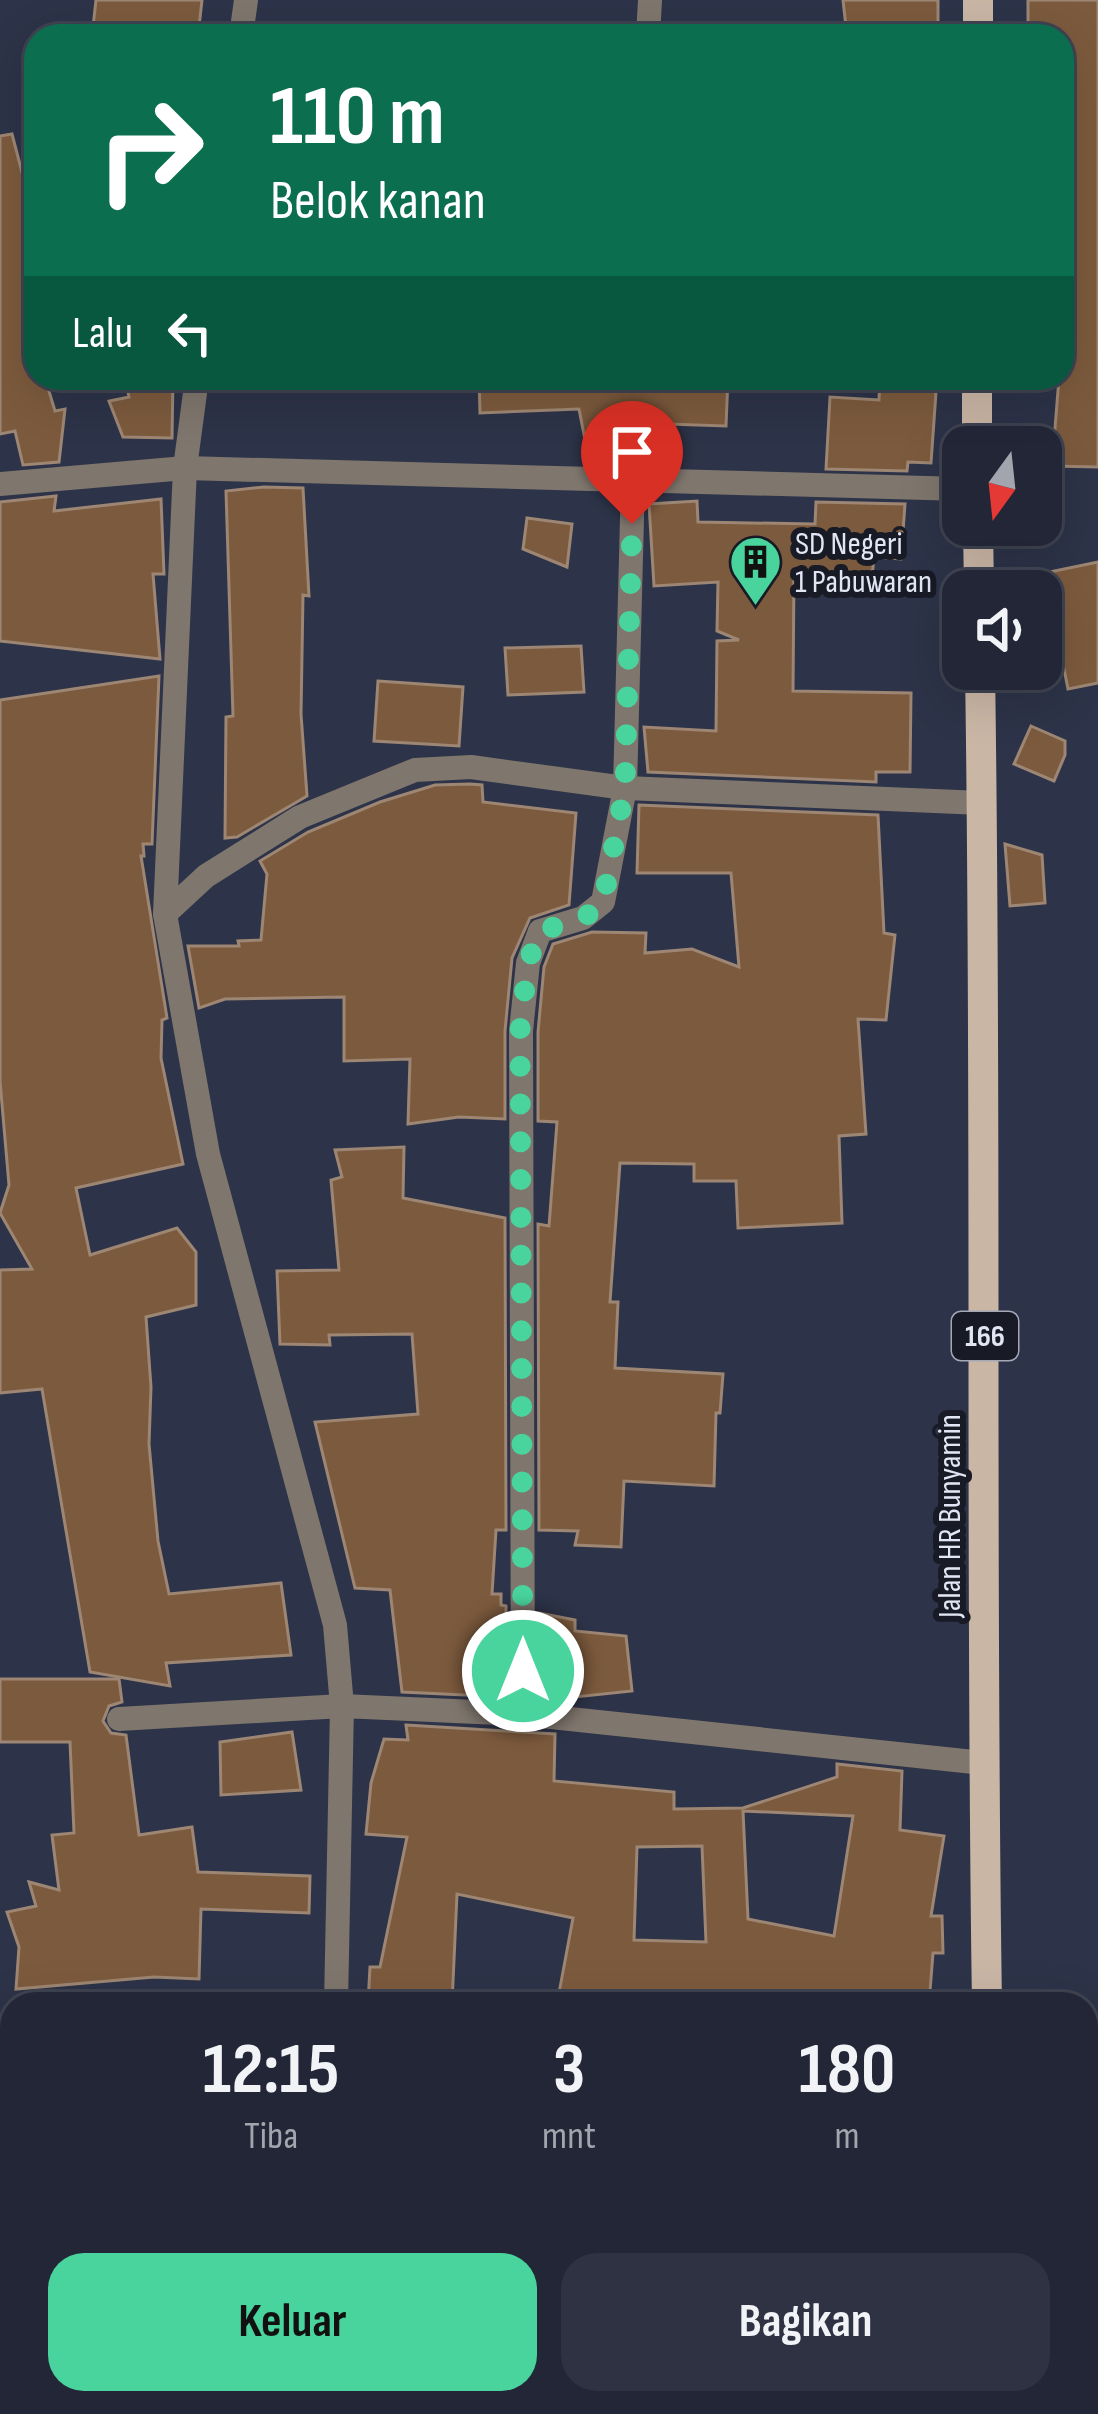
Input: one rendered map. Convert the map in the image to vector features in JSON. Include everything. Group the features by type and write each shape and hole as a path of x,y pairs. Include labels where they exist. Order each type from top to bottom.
{"main road":[{"path":"977,390 977,426"},
{"name":"Jalan HR Bunyamin","path":"980,690 986,1036 983,1763 987,1992"}],"street":[{"path":"195,390 185,468 165,914 208,1154 334,1624 342,1706 335,1992"},
{"path":"0,484 185,468 942,488"},
{"path":"523,1714 520,1030 528,962 540,931 584,918 603,902 625,788 633,480"},
{"path":"165,914 206,876 300,817 415,770 471,766 625,788 982,803"},
{"path":"119,1719 342,1706 523,1714 983,1763"}],"building":[{"path":"96,0 202,0 199,24 93,24"},
{"path":"843,0 938,0 938,24 846,24"},
{"path":"1028,0 1098,0 1098,467 1062,466 1062,426 1055,426 1058,390 1074,390 1074,24 1028,24"},
{"path":"12,134 24,180 24,390 49,390 55,411 65,409 59,462 23,465 15,431 0,434 0,136"},
{"path":"128,390 173,390 172,438 123,437 109,401 129,397"},
{"path":"479,390 728,390 726,426 667,424 663,455 587,450 579,409 480,413"},
{"path":"879,390 936,390 931,463 908,462 907,471 826,469 830,397 879,400"},
{"path":"303,488 309,596 303,595 301,714 307,796 237,837 225,838 226,717 233,716 226,491"},
{"path":"56,496 54,511 161,499 164,574 153,574 160,659 0,641 0,502"},
{"name":"SD Negeri 1 Pabuwaran","path":"697,501 698,522 815,524 816,502 905,504 901,559 874,557 872,577 794,572 793,691 911,693 910,772 876,772 876,782 648,772 644,727 716,731 717,641 739,640 717,631 718,582 654,586 649,504"},
{"path":"527,518 572,524 567,567 523,549"},
{"path":"1098,562 1098,683 1068,689 1062,659 1059,570"},
{"path":"581,646 584,692 508,695 505,648"},
{"path":"159,676 152,844 143,844 141,856 167,1018 162,1020 161,1058 183,1164 76,1188 90,1255 177,1228 196,1252 196,1305 146,1317 149,1444 158,1541 169,1594 281,1583 291,1655 166,1663 170,1686 90,1672 42,1389 0,1393 0,1270 32,1269 0,1213 9,1185 0,1081 0,700"},
{"path":"378,681 463,687 459,746 374,741"},
{"path":"1031,726 1065,741 1065,755 1054,781 1014,764"},
{"path":"435,785 482,785 483,802 576,813 569,905 530,918 512,958 505,1031 505,1119 459,1117 408,1124 410,1059 344,1061 344,997 225,999 199,1008 188,946 239,946 238,941 261,940 267,874 260,861 308,832 380,802"},
{"path":"639,805 878,815 884,933 895,935 886,1020 858,1019 866,1134 839,1136 842,1223 738,1228 736,1181 694,1181 694,1164 620,1163 610,1302 618,1302 615,1368 723,1374 720,1413 716,1413 714,1486 624,1481 621,1547 575,1545 578,1531 539,1530 538,1224 549,1226 557,1122 538,1121 544,967 553,944 592,932 646,933 645,953 692,949 739,967 731,873 637,873"},
{"path":"1005,844 1042,855 1045,903 1010,906"},
{"path":"404,1147 403,1198 505,1218 506,1530 496,1530 492,1594 501,1594 501,1605 506,1606 506,1697 402,1692 390,1590 355,1588 315,1422 418,1414 412,1334 329,1335 330,1345 280,1344 277,1271 339,1270 331,1180 342,1177 335,1150"},
{"path":"539,1613 575,1620 575,1631 626,1636 632,1691 574,1700 539,1699"},
{"path":"0,1679 119,1679 122,1702 109,1706 103,1721 111,1733 126,1735 139,1835 192,1827 198,1872 310,1876 309,1913 201,1909 199,1979 154,1977 16,1989 19,1947 7,1912 36,1906 29,1882 59,1890 52,1835 74,1833 70,1742 0,1742"},
{"path":"406,1725 555,1734 554,1781 674,1792 674,1809 743,1808 837,1777 837,1764 902,1771 900,1830 944,1836 931,1916 942,1916 943,1953 933,1953 930,1992 559,1992 573,1918 457,1894 453,1992 369,1992 370,1967 380,1967 407,1837 366,1834 371,1783 384,1739 408,1740","holes":["743,1811 853,1816 834,1936 748,1919","702,1846 706,1942 634,1940 637,1847"]},
{"path":"292,1732 301,1790 221,1795 220,1742"}],"place":[{"name":"SD Negeri 1 Pabuwaran","path":"756,607"}],"route":[{"path":"523,1671 520,1030 534,940 540,931 584,918 603,902 625,788 632,524"}]}
